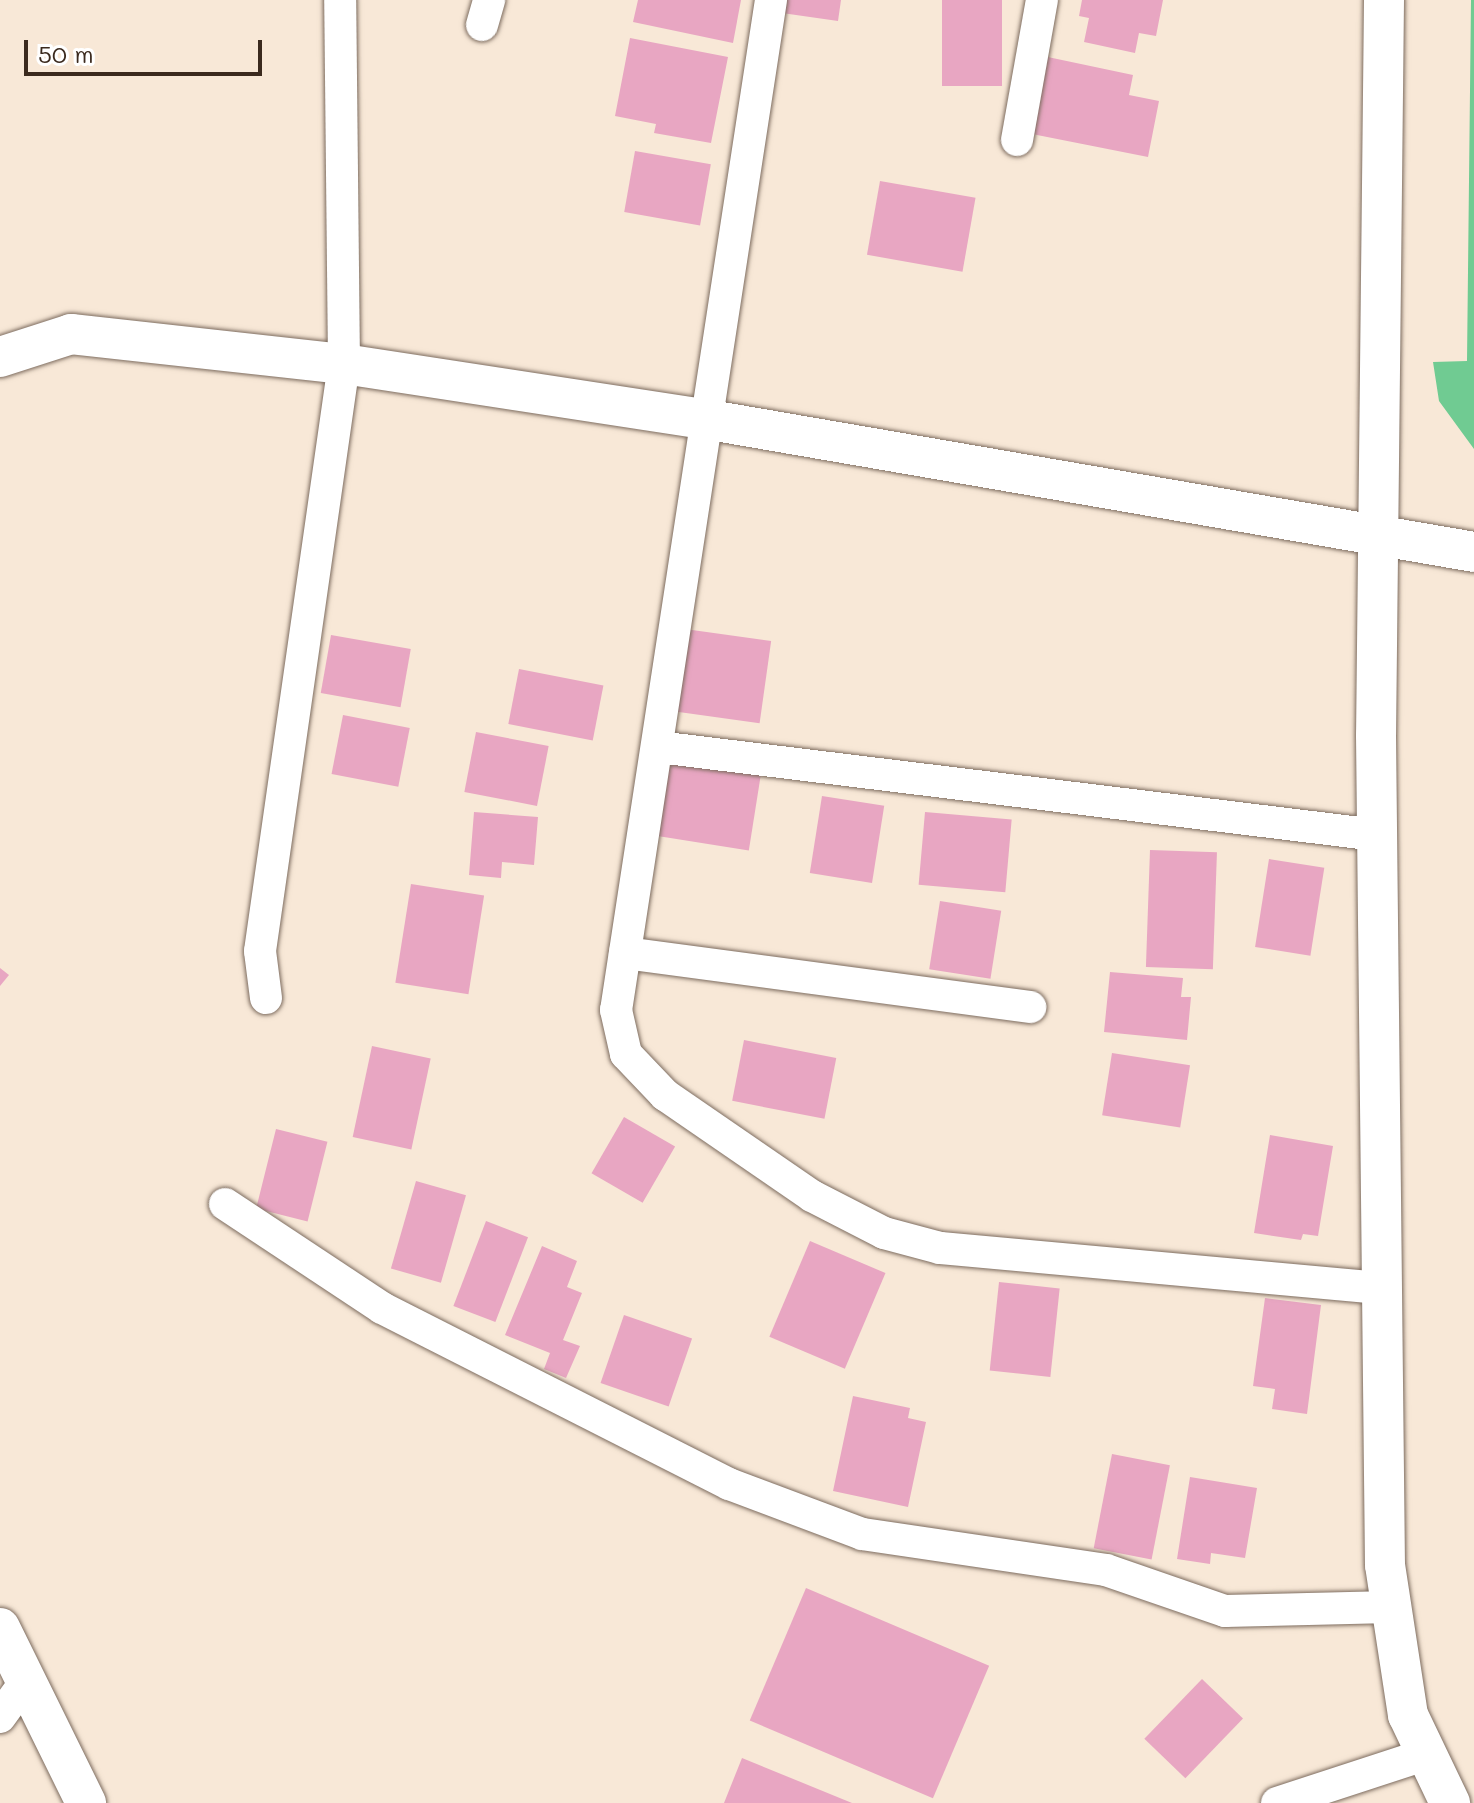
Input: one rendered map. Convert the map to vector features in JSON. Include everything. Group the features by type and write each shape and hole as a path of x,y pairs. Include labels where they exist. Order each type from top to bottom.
{"street":[{"path":"266,998 260,951 344,364 340,0"},
{"path":"771,0 710,420 616,1010 626,1054 665,1095 812,1196 884,1233 940,1248 1383,1288"},
{"path":"1017,140 1042,0"},
{"path":"1384,0 1377,835 1385,1565 1408,1715 1450,1803"},
{"path":"0,357 71,334 344,364 710,420 1380,539 1474,552"},
{"path":"658,747 1377,835"},
{"path":"625,953 1030,1007"},
{"path":"225,1204 382,1308 729,1484 862,1534 1106,1570 1225,1611 1391,1607"},
{"path":"0,1628 86,1803"},
{"path":"0,1717 26,1681"},
{"path":"1277,1803 1427,1754"}],"green space":[{"path":"1471,0 1474,0 1474,449 1439,401 1433,362 1467,361"}],"building":[{"path":"638,0 741,0 733,43 633,22"},
{"path":"784,0 841,0 838,21 782,13"},
{"path":"942,0 1002,0 1002,86 942,86"},
{"path":"1082,0 1163,0 1156,36 1139,33 1135,53 1084,42 1089,18 1079,16"},
{"path":"630,38 728,57 711,143 654,133 656,124 615,116"},
{"path":"1043,56 1133,75 1129,95 1159,101 1148,157 1027,133"},
{"path":"635,151 711,164 700,225 624,212"},
{"path":"880,181 976,198 963,272 867,255"},
{"path":"685,629 771,641 760,723 673,711"},
{"path":"331,635 411,649 401,707 321,693"},
{"path":"519,669 603,685 593,740 508,724"},
{"path":"343,715 410,728 398,787 332,774"},
{"path":"476,732 549,746 537,806 464,792"},
{"path":"657,759 761,775 749,850 645,834"},
{"path":"822,796 884,806 872,883 810,873"},
{"path":"474,812 538,817 534,865 502,862 501,878 469,875"},
{"path":"925,812 1012,820 1005,892 919,885"},
{"path":"1150,850 1217,852 1213,969 1146,967"},
{"path":"1269,859 1324,868 1310,956 1255,947"},
{"path":"411,884 484,896 468,994 395,983"},
{"path":"940,901 1001,911 990,979 929,969"},
{"path":"0,968 9,975 0,986"},
{"path":"1110,972 1183,978 1181,997 1191,997 1187,1040 1104,1032"},
{"path":"744,1040 836,1058 824,1119 732,1101"},
{"path":"372,1046 431,1058 411,1149 353,1137"},
{"path":"1112,1053 1190,1065 1180,1128 1102,1115"},
{"path":"624,1117 675,1146 643,1203 592,1173"},
{"path":"276,1129 327,1142 308,1221 256,1209"},
{"path":"1270,1135 1333,1146 1318,1236 1303,1234 1301,1240 1254,1233"},
{"path":"416,1181 466,1195 441,1283 391,1268"},
{"path":"486,1221 528,1237 495,1322 453,1306"},
{"path":"810,1241 885,1273 845,1369 769,1337"},
{"path":"542,1246 577,1261 567,1287 582,1293 563,1340 580,1346 566,1378 544,1369 550,1353 505,1335"},
{"path":"999,1282 1060,1288 1050,1377 990,1371"},
{"path":"1265,1298 1321,1305 1307,1414 1272,1409 1275,1389 1253,1386"},
{"path":"624,1315 692,1338 669,1407 601,1383"},
{"path":"853,1396 910,1408 908,1418 926,1422 908,1507 833,1491"},
{"path":"1112,1454 1170,1465 1152,1559 1094,1548"},
{"path":"1190,1477 1257,1488 1245,1558 1211,1553 1210,1564 1177,1559"},
{"path":"806,1588 989,1666 933,1798 750,1721"},
{"path":"1202,1679 1243,1719 1185,1778 1144,1739"},
{"path":"742,1758 852,1803 724,1803"}]}
